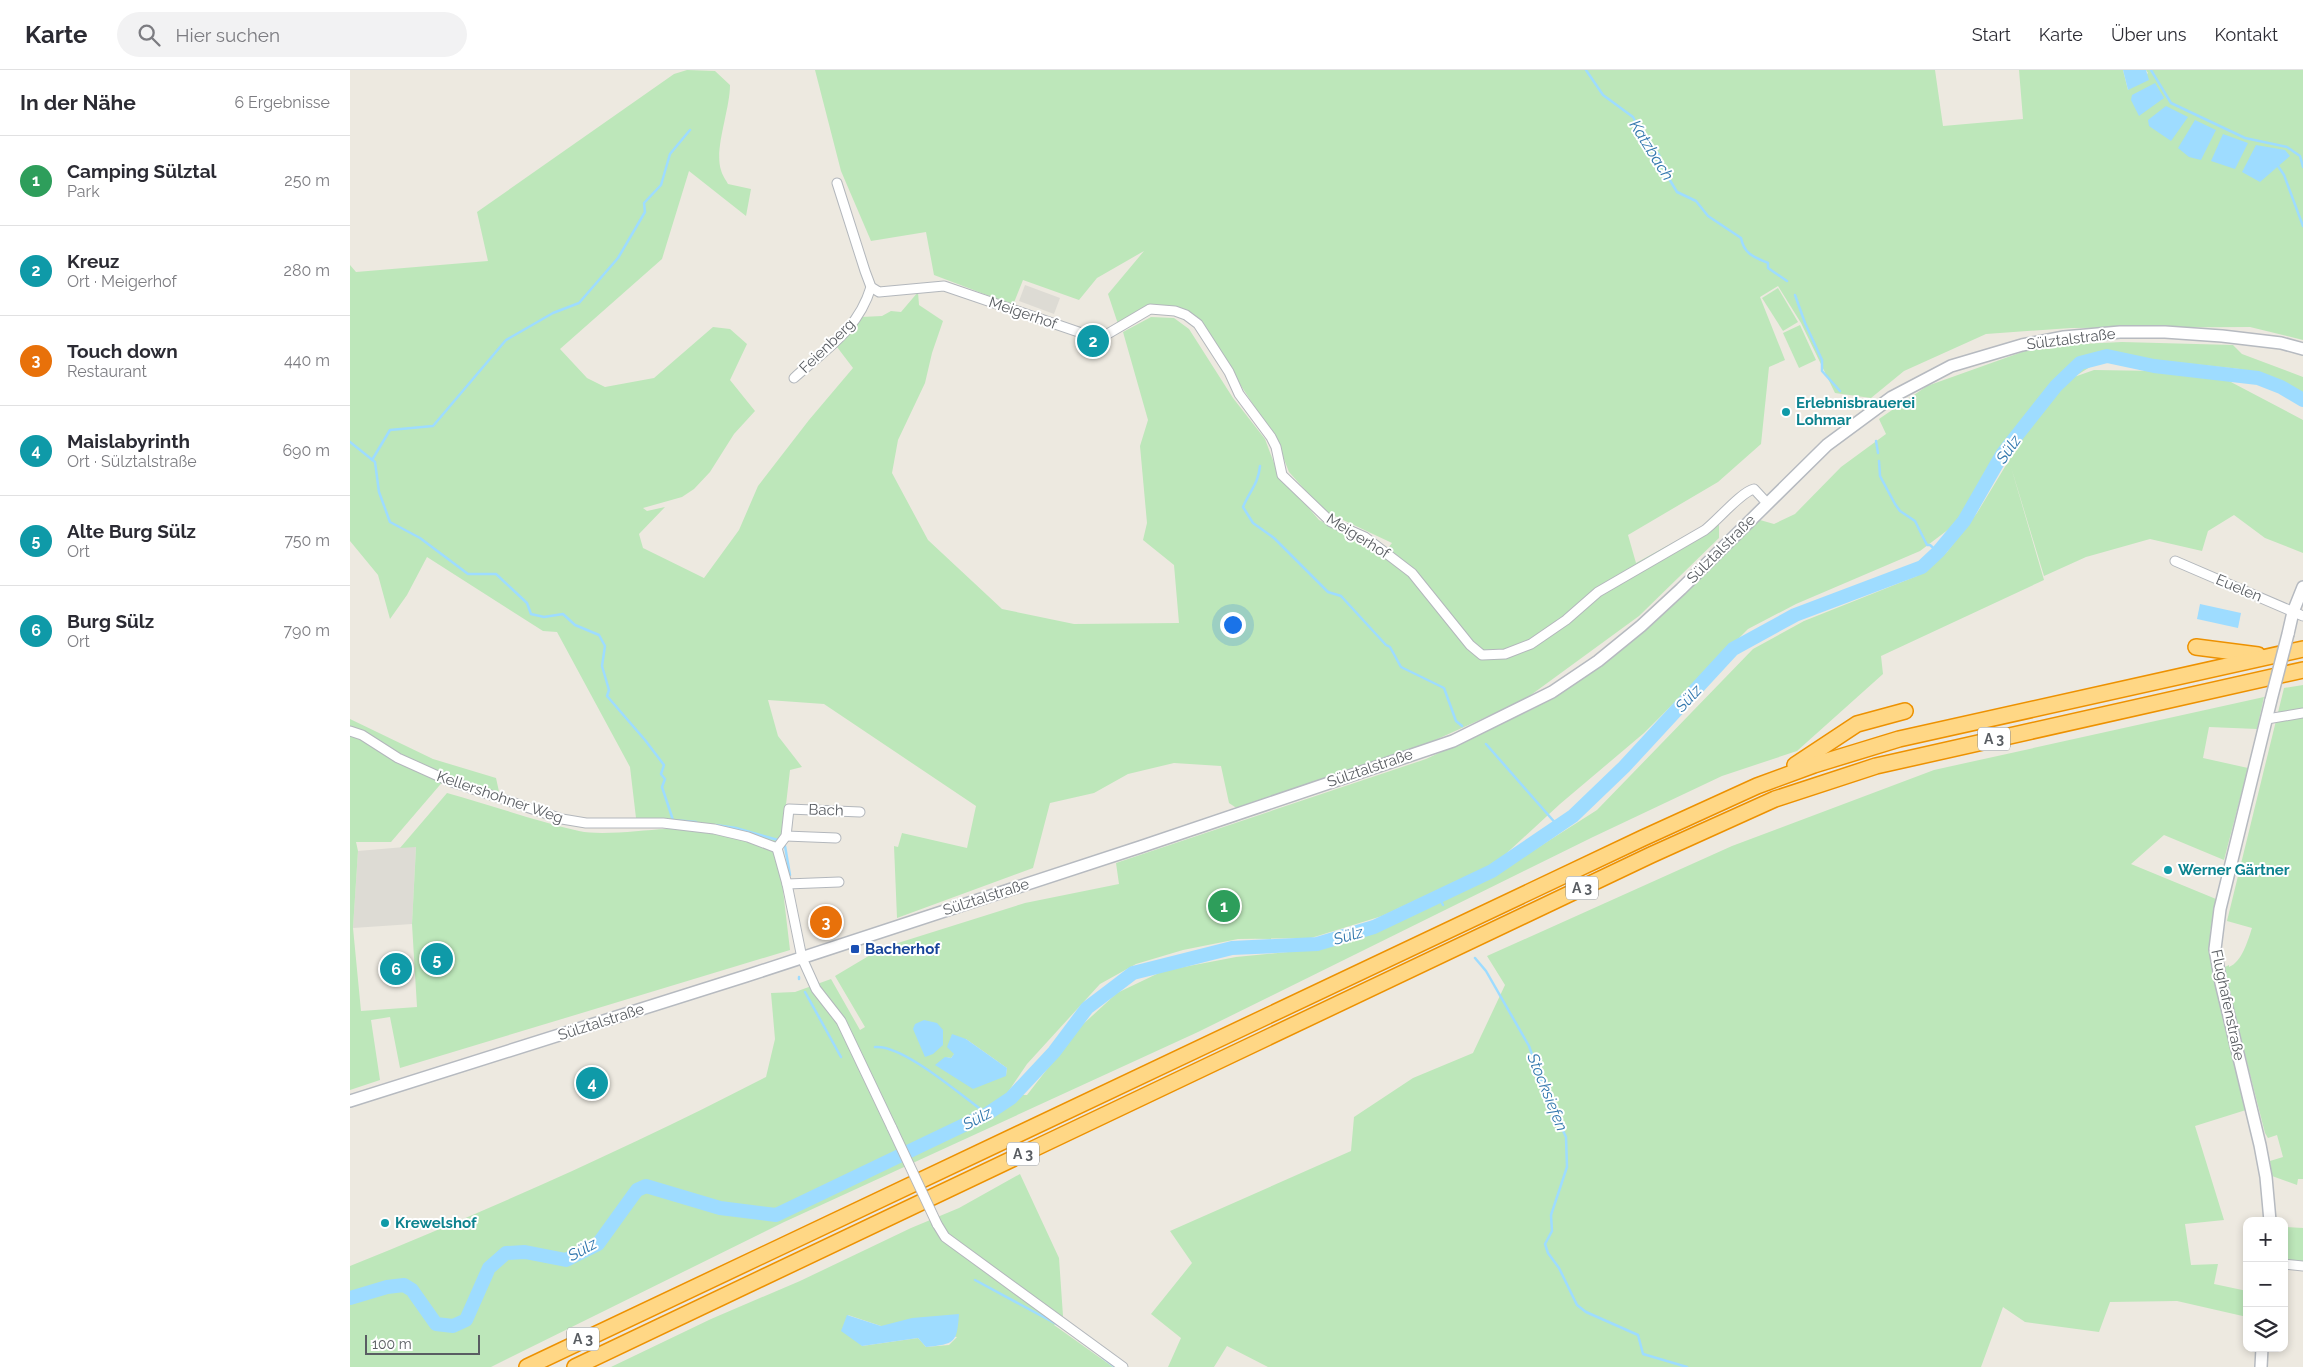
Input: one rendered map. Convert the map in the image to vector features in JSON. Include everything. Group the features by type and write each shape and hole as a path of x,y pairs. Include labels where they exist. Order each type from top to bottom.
{"highway":[{"path":"2196,647 2270,656"},
{"name":"A 3","path":"527,1367 1635,841 1757,786 1814,765 1899,739 2303,649"},
{"name":"A 3","path":"575,1367 1642,860 1775,799 1829,780 1912,757 2303,670"},
{"path":"1757,786 1803,761 1857,724 1904,711"}],"main road":[{"name":"Sülztalstraße","path":"350,1101 802,958 1140,847 1453,741 1552,692 1598,661 1681,590 1827,444 1892,396 1951,366 2000,350 2064,337 2150,332 2245,338 2303,349"},
{"name":"Flughafenstraße","path":"2270,1217 2266,1177 2260,1145 2221,983 2215,949 2220,909 2288,634 2298,614 2303,587"},
{"path":"2260,1367 2262,1352"}],"street":[{"path":"837,183 871,287"},
{"name":"Meigerhof","path":"871,287 879,292 944,286 1099,339 1150,309 1175,311 1186,315 1198,324 1216,349 1239,394 1271,437 1276,447 1282,475 1331,522 1366,537 1412,573 1470,645 1482,655 1505,654 1531,644 1566,620 1605,587 1705,530 1721,518 1746,491 1754,489 1767,503"},
{"name":"Feienberg","path":"794,378 851,328 866,305 871,287"},
{"name":"Euelen","path":"2175,561 2298,614"},
{"path":"2267,719 2303,713"},
{"name":"Kellershohner Weg","path":"350,731 362,735 398,758 449,781 562,819 586,823 664,823 714,829 748,836 777,848"},
{"name":"Bach","path":"836,838 786,836 789,809 860,812"},
{"path":"786,836 777,848 787,884 802,958 816,989 841,1021 937,1224 945,1237 1123,1367"},
{"path":"787,884 839,882"},
{"path":"2288,1264 2303,1266"}],"shaded area":[{"path":"1025,285 1060,298 1054,314 1019,301"},
{"path":"416,846 412,924 353,928 358,851"}],"green space":[{"path":"687,70 715,71 730,85 719,161 728,184 751,189 746,216 689,171 662,259 560,349 587,378 605,387 654,378 713,327 730,329 747,344 730,380 755,411 734,434 710,472 694,489 682,497 643,508 647,511 665,507 639,534 643,548 704,578 739,530 758,486 809,420 853,368 837,347 850,334 861,317 882,316 891,311 901,312 918,292 919,305 943,321 932,353 925,383 898,440 892,473 928,540 1002,609 1074,624 1179,623 1174,565 1143,540 1147,523 1140,446 1148,420 1123,332 1151,317 1174,318 1189,329 1233,398 1265,439 1277,471 1319,520 1357,539 1382,555 1392,543 1324,511 1289,472 1276,439 1199,322 1177,307 1147,306 1118,324 1108,294 1144,251 1097,278 1079,300 1023,280 1013,305 934,275 926,232 871,241 841,171 815,70 1935,70 1943,126 2023,119 2019,70 2123,70 2128,90 2148,73 2146,70 2303,70 2303,340 2250,327 2071,328 1986,334 1904,371 1871,398 1835,393 1801,323 1778,286 1760,297 1785,360 1769,367 1761,444 1718,482 1628,535 1636,563 1719,517 1719,538 1639,616 1524,700 1422,746 1238,809 1229,803 1221,766 1174,763 1128,774 1094,793 1050,803 1033,868 897,918 894,846 898,847 902,833 967,848 976,806 824,704 768,700 778,736 802,767 790,770 782,839 777,843 660,819 636,818 630,767 557,632 543,631 427,557 407,595 390,619 378,575 350,541 350,265 356,272 488,261 477,212 674,74"},
{"path":"1778,288 1798,322 1783,331 1762,298"},
{"path":"1800,325 1816,360 1799,368 1783,333"},
{"path":"2122,342 2233,345 2242,354 2303,377 2303,400 2240,369 2155,360 2098,362 2074,377 2094,370 2157,371 2229,381 2303,420 2303,553 2265,538 2234,515 2208,531 2202,551 2150,539 2086,557 2044,576 2011,467 2044,580 1881,656 1883,674 1797,751 1722,776 1593,837 1198,1032 782,1223 491,1367 350,1367 350,1266 560,1176 664,1128 766,1077 775,1039 771,993 795,992 831,979 860,1030 865,1027 835,976 882,948 1025,903 1119,884 1116,863 1426,759 1535,708 1609,660 1642,633 1681,598 1760,520 1774,524 1795,514 1841,467 1886,434 1879,419 1927,386 2039,346","holes":["2023,437 1977,513 1947,552 1917,576 1804,621 1753,649 1597,810 1495,875 1401,921 1348,942 1309,950 1236,957 1163,971 1117,993 1080,1027 1027,1095 1006,1095 1027,1064 1100,984 1136,964 1183,950 1238,939 1311,938 1382,916 1497,862 1560,804 1644,733 1748,629 1796,604 1920,551 1949,529 1970,505 2012,439","966,1039 1007,1068 1006,1075 945,1057 951,1058"]},
{"path":"2303,685 2303,1179 2298,1179 2297,1185 2272,1176 2270,1161 2283,1157 2277,1135 2268,1138 2265,1133 2223,968 2229,965 2229,967 2238,960 2252,928 2227,921 2284,688"},
{"path":"2264,697 2257,729 2209,727 2203,758 2248,768 2224,860 2164,835 2131,864 2216,899 2210,933 2210,956 2246,1110 2195,1126 2224,1220 2185,1224 2191,1265 2218,1264 2214,1284 2243,1290 2243,1316 2177,1301 2110,1302 2099,1332 2025,1322 2003,1307 1981,1367 1268,1367 1227,1346 1214,1367 1168,1367 1181,1338 1151,1314 1192,1263 1170,1231 1351,1151 1354,1117 1413,1078 1473,1053 1505,985 1487,956 1732,846 1934,770"},
{"path":"350,719 433,759 496,778 500,796 445,779 391,842 356,842 358,851 353,928 361,1011 417,1007 412,924 416,847 400,848 447,793 579,831 610,833 690,829 735,835 761,844 774,852 780,865 790,950 400,1068 390,1017 371,1020 380,1080 350,1090"},
{"path":"1020,1174 1059,1258 1063,1316 1054,1325 1113,1367 611,1367 711,1319 800,1281 911,1228 959,1208","holes":["848,1315 881,1326 957,1337 949,1345 926,1347 918,1338 862,1346"]},
{"path":"2288,1227 2303,1228 2303,1262 2288,1260"}],"water":[{"path":"2123,70 2146,70 2149,80 2128,90"},
{"path":"2155,83 2164,98 2139,116 2131,100 2132,95"},
{"path":"2166,106 2188,117 2171,141 2149,126 2148,120"},
{"path":"2195,120 2216,130 2201,160 2189,157 2178,148"},
{"path":"2223,134 2248,143 2235,169 2211,161"},
{"path":"2256,145 2285,150 2290,156 2260,182 2242,172"},
{"path":"2200,604 2241,613 2238,628 2197,619"},
{"path":"924,1020 937,1023 943,1030 943,1045 933,1054 925,1057 913,1029 915,1024"},
{"path":"952,1034 966,1039 1007,1068 1006,1076 973,1089 935,1065 945,1057 951,1058 954,1054 947,1047"},
{"path":"959,1314 957,1331 953,1340 943,1345 926,1347 918,1338 862,1346 841,1331 847,1315 881,1326 912,1318"}],"waterway":[{"name":"Katzbach","path":"1586,70 1603,95 1633,117 1640,130 1659,155 1665,172 1677,192 1696,201 1708,216 1741,238 1742,243 1750,254 1768,263 1768,268 1787,281"},
{"path":"2151,70 2171,103 2245,138 2287,147 2300,156 2303,167"},
{"path":"372,460 390,430 433,426 506,340 553,313 579,303 618,258 645,212 644,203 661,185 670,154 690,130"},
{"path":"2278,166 2284,175 2303,226"},
{"name":"Katzbach","path":"1795,295 1805,323 1822,360 1822,371 1840,391"},
{"name":"Sülz","path":"350,1298 387,1287 404,1285 412,1290 436,1324 453,1326 466,1320 489,1268 506,1253 525,1252 566,1260 598,1244 637,1190 646,1186 720,1208 776,1215 987,1114 1011,1098 1054,1052 1087,1008 1133,973 1232,948 1317,944 1374,927 1492,871 1573,816 1624,767 1733,649 1795,615 1922,567 1938,552 1964,521 2003,453 2056,386 2080,363 2107,356 2154,366 2258,378 2281,387 2303,400"},
{"name":"Katzbach","path":"1876,441 1878,453"},
{"path":"350,442 375,462 379,492 390,522 420,538 468,574 496,574 527,603 531,614 544,617 563,614 575,625 599,635 605,646 602,666 609,690 607,696 664,765 661,774 665,779 662,787 673,820 696,822"},
{"name":"Katzbach","path":"1879,461 1880,476 1895,504 1900,511 1915,521 1927,545 1930,545 1938,552"},
{"path":"1260,466 1256,483 1243,507 1253,523 1274,538 1328,592 1341,596 1390,647 1401,667 1444,688 1456,721 1462,726"},
{"path":"1486,744 1558,826"},
{"path":"716,825 736,828 778,840"},
{"path":"785,846 790,875"},
{"name":"Stocksiefen","path":"1438,896 1443,905"},
{"name":"Stocksiefen","path":"1475,958 1486,971 1529,1046 1548,1099 1566,1137 1567,1167 1551,1215 1552,1231 1545,1244 1548,1253 1559,1268 1577,1305 1586,1312 1638,1335 1643,1354 1687,1367"},
{"path":"805,992 841,1057"},
{"path":"875,1047 887,1048 916,1062 987,1114"},
{"path":"975,1280 1062,1327"},
{"path":"1102,1357 1115,1367"}],"place":[{"name":"Kreuz","path":"1093,341"},
{"name":"Erlebnisbrauerei Lohmar","path":"1786,412"},
{"name":"Werner Gärtner","path":"2168,870"},
{"name":"Camping Sülztal","path":"1224,906"},
{"name":"Touch down","path":"826,922"},
{"name":"Bacherhof","path":"855,949"},
{"name":"Alte Burg Sülz","path":"437,959"},
{"name":"Burg Sülz","path":"396,969"},
{"name":"Maislabyrinth","path":"592,1083"},
{"name":"Krewelshof","path":"385,1223"}]}
